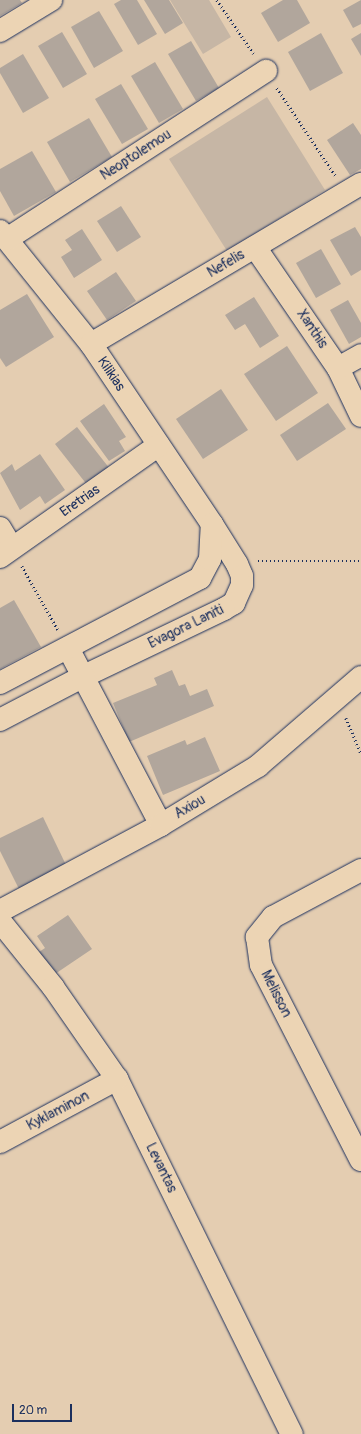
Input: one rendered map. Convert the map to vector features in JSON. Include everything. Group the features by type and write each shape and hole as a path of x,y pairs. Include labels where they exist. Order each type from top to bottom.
{"street":[{"path":"0,30 51,0"},
{"name":"Neoptolemou","path":"4,235 266,71"},
{"name":"Nefelis","path":"91,344 354,188"},
{"name":"Kilikias","path":"4,235 91,344 212,524"},
{"name":"Xanthis","path":"255,247 338,368 361,416"},
{"path":"338,368 361,355"},
{"name":"Eretrias","path":"6,552 159,445"},
{"path":"0,683 200,578 210,560 212,524"},
{"name":"Evagora Laniti","path":"0,720 84,676 234,603 242,585 242,576 237,564 212,524"},
{"path":"0,528 6,552"},
{"path":"68,648 161,825"},
{"name":"Axiou","path":"0,911 161,825 258,766 361,677"},
{"name":"Melisson","path":"361,870 273,917 257,937 261,965 361,1160"},
{"name":"Levantas","path":"0,920 53,987 117,1079 292,1434"},
{"name":"Kyklaminon","path":"0,1142 117,1079"}],"path":[{"path":"217,0 266,71 354,188"},
{"path":"6,552 68,648"},
{"path":"237,564 262,560 293,563 361,561"},
{"path":"337,698 361,754"}],"shaded area":[{"path":"170,0 209,0 231,37 203,54"},
{"path":"267,97 325,190 227,251 169,159"}],"building":[{"path":"0,0 20,0 22,3 0,16"},
{"path":"121,0 137,0 157,34 138,45 114,4"},
{"path":"144,0 169,0 183,23 165,34"},
{"path":"283,0 297,0 310,23 278,42 261,13"},
{"path":"361,0 361,24 353,28 343,10"},
{"path":"99,11 123,51 94,68 71,27"},
{"path":"62,32 87,74 63,88 38,46"},
{"path":"321,33 343,73 310,91 288,52"},
{"path":"361,33 361,56 351,39"},
{"path":"191,41 219,88 196,101 168,54"},
{"path":"23,54 49,98 23,113 0,73 0,68"},
{"path":"155,62 183,109 159,123 131,76"},
{"path":"121,84 148,129 122,144 95,99"},
{"path":"89,118 112,157 70,182 47,142"},
{"path":"353,123 361,135 361,169 350,175 327,140"},
{"path":"32,151 56,192 14,216 0,191 0,169"},
{"path":"121,206 141,237 117,252 97,221"},
{"path":"355,227 361,237 361,270 351,276 330,240"},
{"path":"82,229 102,260 74,278 61,257 72,250 65,240"},
{"path":"321,249 341,284 316,298 296,263"},
{"path":"116,272 136,301 107,320 87,291"},
{"path":"27,294 54,337 6,367 0,358 0,310"},
{"path":"254,297 279,336 260,348 245,324 235,330 225,315"},
{"path":"348,300 361,323 361,337 349,344 330,310"},
{"path":"287,346 318,393 276,421 244,374"},
{"path":"221,389 248,430 203,459 176,419"},
{"path":"328,403 346,429 297,461 280,435"},
{"path":"104,404 126,437 119,441 125,451 109,461 80,421"},
{"path":"77,427 110,469 88,486 55,444"},
{"path":"40,454 65,490 45,504 40,496 20,510 0,473 12,464 15,471"},
{"path":"14,600 41,647 0,669 0,608"},
{"path":"172,670 179,686 185,684 190,696 207,689 214,706 129,742 113,703 157,685 154,678"},
{"path":"205,737 220,771 163,795 147,756 185,740 187,745"},
{"path":"43,817 66,865 19,889 0,851 0,838"},
{"path":"68,915 92,949 55,974 39,952 45,948 37,936"}]}
